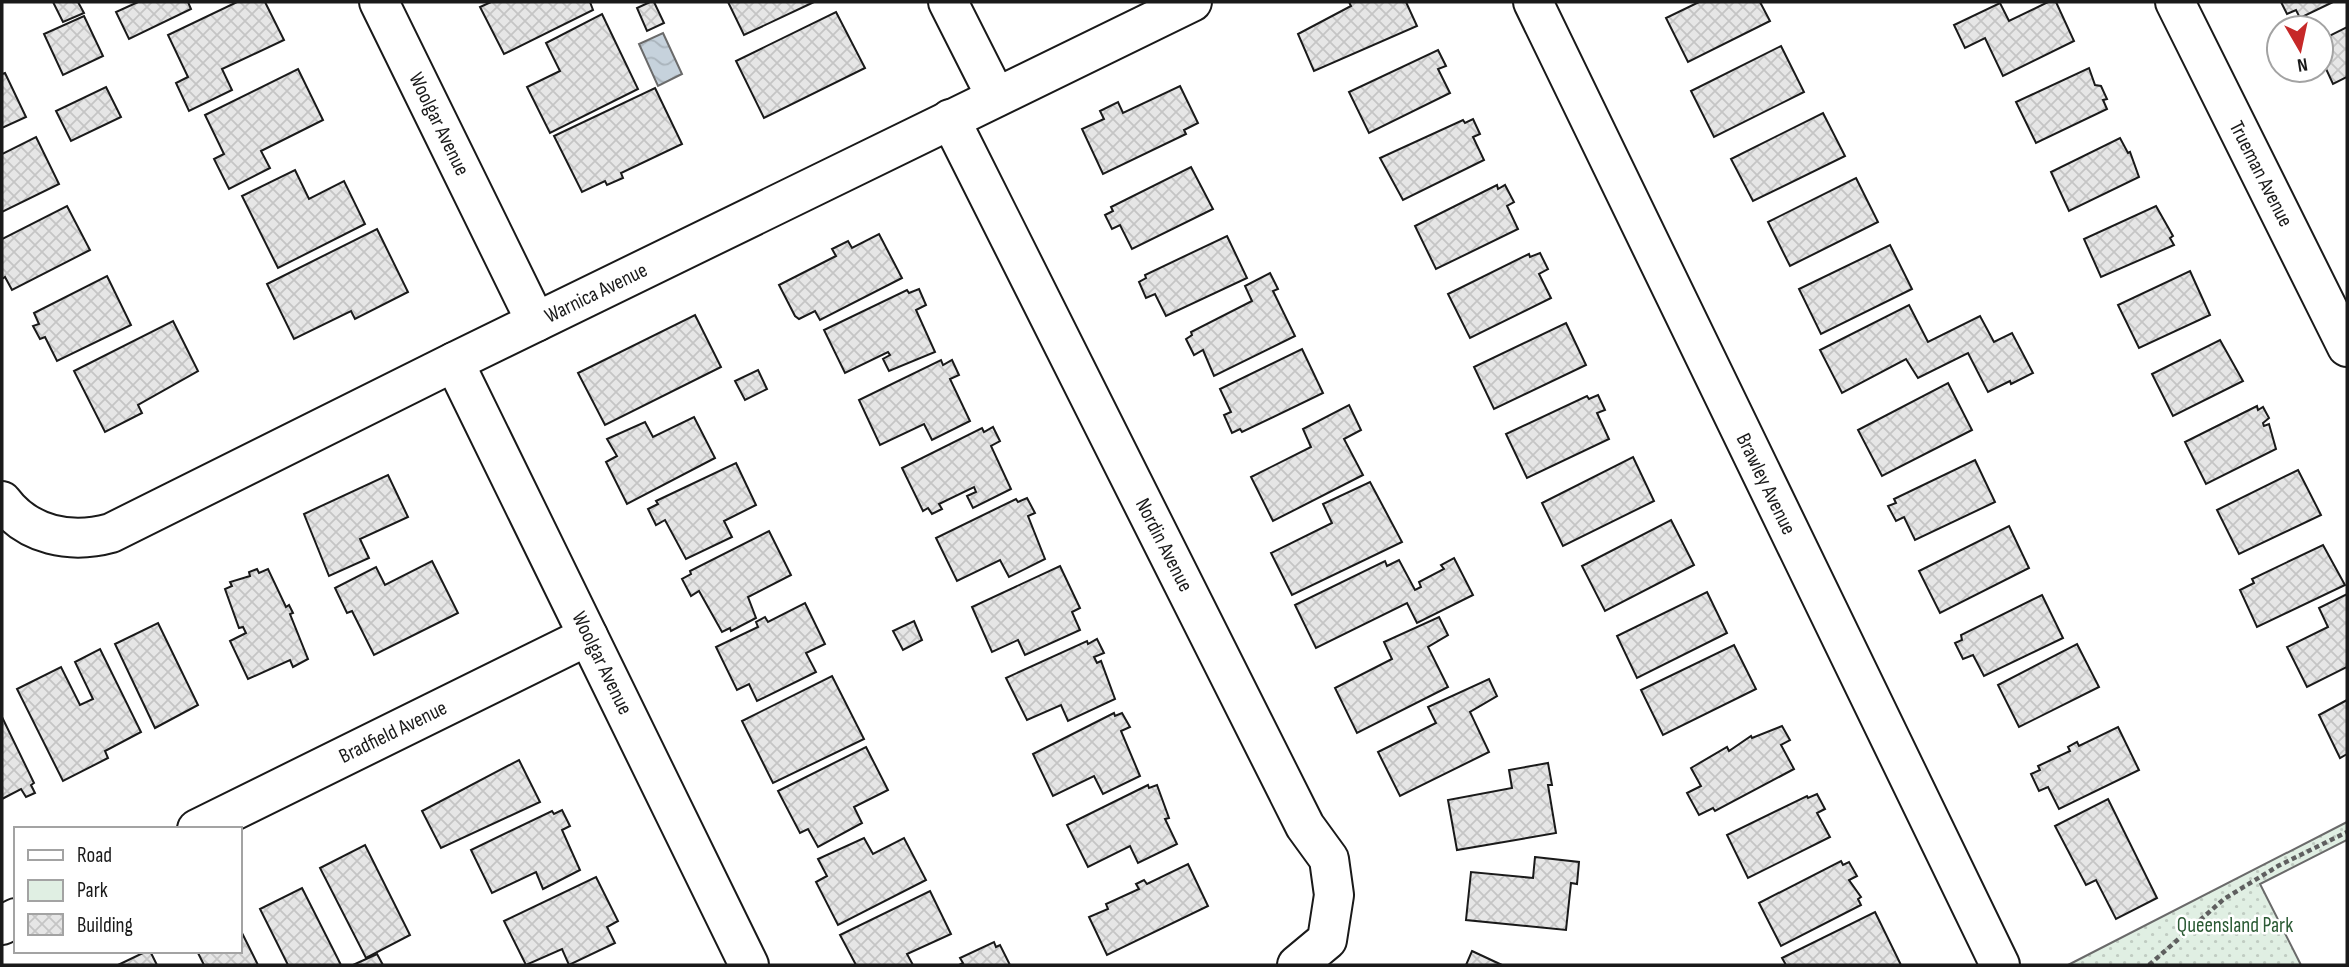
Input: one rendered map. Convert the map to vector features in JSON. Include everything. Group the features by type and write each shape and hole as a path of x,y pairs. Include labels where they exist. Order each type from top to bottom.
{"street":[{"name":"Woolgar Avenue","path":"379,2 536,322"},
{"path":"948,2 996,97"},
{"name":"Warnica Avenue","path":"2,501 16,516 45,533 78,539 111,533 454,362 1192,2"},
{"name":"Brawley Avenue","path":"1533,2 2000,965"},
{"name":"Trueman Avenue","path":"2175,2 2347,347"},
{"name":"Nordin Avenue","path":"950,119 1305,826 1329,859 1334,895 1327,940 1297,965"},
{"name":"Woolgar Avenue","path":"454,362 749,965"},
{"name":"Bradfield Avenue","path":"201,827 588,636"}],"path":[{"path":"2149,965 2224,899 2278,866 2347,832"}],"green space":[{"name":"Queensland Park","path":"2347,822 2347,840 2260,884 2301,965 2068,965"}],"water":[{"path":"663,33 682,74 658,86 639,44"}],"building":[{"path":"53,2 78,2 84,13 63,22"},
{"path":"138,2 188,2 191,9 129,39 116,12"},
{"path":"237,2 265,2 284,40 222,69 232,90 189,111 176,83 188,77 168,35"},
{"path":"491,2 590,2 593,10 504,54 480,7"},
{"path":"654,2 664,23 647,31 637,8"},
{"path":"728,2 814,2 744,35"},
{"path":"1349,2 1406,2 1417,26 1314,71 1298,34 1351,6"},
{"path":"1699,2 1760,2 1770,21 1688,62 1666,18"},
{"path":"2048,2 2056,2 2074,41 2003,76 1985,38 1965,48 1954,25 2000,3 2009,21"},
{"path":"2281,2 2333,2 2308,14 2298,14 2296,10 2287,14"},
{"path":"836,12 865,68 764,118 736,61"},
{"path":"602,14 638,89 550,133 527,87 560,71 546,43"},
{"path":"84,16 103,56 63,75 44,34"},
{"path":"2347,27 2347,77 2335,83 2335,33"},
{"path":"1781,46 1804,92 1714,137 1691,91"},
{"path":"1438,50 1446,66 1438,69 1450,93 1369,133 1349,92"},
{"path":"2089,68 2095,85 2101,86 2107,99 2103,100 2107,109 2036,143 2016,102"},
{"path":"298,69 323,120 261,151 270,168 229,189 214,159 224,154 205,115"},
{"path":"5,73 26,117 2,128 2,74"},
{"path":"1180,86 1198,123 1184,130 1186,134 1103,174 1082,129 1104,119 1100,111 1118,102 1123,113"},
{"path":"106,87 121,117 71,141 56,111"},
{"path":"655,88 682,144 621,173 623,178 607,185 605,181 582,192 554,136"},
{"path":"1823,113 1845,156 1753,201 1731,159"},
{"path":"1473,119 1480,134 1473,137 1484,160 1403,200 1380,158 1463,120 1465,123"},
{"path":"36,137 59,184 2,212 2,154"},
{"path":"2120,138 2128,153 2130,152 2139,177 2069,211 2051,172"},
{"path":"1191,167 1213,209 1132,249 1120,225 1112,229 1105,215 1113,211 1111,207"},
{"path":"295,170 309,199 344,181 365,224 278,268 242,196"},
{"path":"1856,178 1878,222 1790,266 1768,222"},
{"path":"1497,185 1498,189 1505,185 1514,202 1507,206 1518,229 1436,269 1415,226"},
{"path":"67,206 90,250 12,290 5,277 2,279 2,239"},
{"path":"2156,206 2173,236 2170,238 2174,245 2101,277 2084,239"},
{"path":"377,229 408,292 355,319 351,311 294,339 267,284"},
{"path":"879,234 902,278 820,320 815,311 799,319 795,316 779,285 836,256 832,249 848,241 852,248"},
{"path":"1227,236 1247,278 1166,316 1155,294 1146,298 1139,282 1146,278 1145,275"},
{"path":"1890,245 1912,289 1821,334 1799,289"},
{"path":"1540,253 1548,269 1539,274 1551,298 1470,338 1448,294 1529,254 1530,257"},
{"path":"2190,271 2210,315 2139,348 2118,305"},
{"path":"1270,273 1278,289 1273,291 1295,336 1214,376 1203,350 1194,355 1186,339 1192,335 1191,332 1252,301 1245,286"},
{"path":"107,276 131,325 57,361 45,337 40,339 33,326 39,324 34,313"},
{"path":"919,289 926,305 916,310 935,352 889,371 883,359 890,355 888,352 845,373 824,330 907,290 909,293"},
{"path":"1909,305 1928,342 1980,316 1994,342 2012,333 2033,373 1988,392 1968,353 1918,378 1906,359 1842,393 1820,350"},
{"path":"695,315 721,367 605,425 578,373"},
{"path":"173,321 198,371 138,405 142,413 105,432 74,371"},
{"path":"1566,323 1586,365 1494,409 1474,367"},
{"path":"2220,340 2243,381 2173,416 2152,374"},
{"path":"1302,349 1323,393 1242,432 1240,429 1232,433 1224,415 1231,412 1220,389"},
{"path":"941,360 943,365 952,360 959,375 950,379 970,421 932,440 924,424 880,445 859,400"},
{"path":"758,370 767,389 745,400 735,381"},
{"path":"1948,383 1972,430 1882,476 1858,430"},
{"path":"1598,395 1605,410 1597,413 1609,439 1527,478 1506,434 1587,396 1589,399"},
{"path":"1349,405 1361,430 1344,439 1363,475 1273,521 1251,477 1311,447 1303,429"},
{"path":"2257,406 2258,410 2263,407 2269,418 2263,423 2264,426 2269,424 2276,449 2206,484 2185,442"},
{"path":"694,417 715,458 627,504 606,462 617,456 607,439 645,422 653,437"},
{"path":"993,427 1000,441 991,446 1011,489 973,508 967,496 976,492 974,487 939,504 942,509 932,514 928,508 923,511 902,468 982,428 984,432"},
{"path":"1633,457 1654,501 1563,546 1542,503"},
{"path":"1975,460 1995,502 1915,540 1904,517 1896,521 1888,506 1896,503 1894,499"},
{"path":"736,463 756,505 724,521 732,537 686,559 665,520 656,525 648,509 658,504 656,501"},
{"path":"2298,470 2321,515 2239,554 2217,510"},
{"path":"388,475 408,517 360,539 369,558 329,576 304,514"},
{"path":"1370,482 1402,542 1292,595 1271,553 1332,523 1323,504"},
{"path":"1027,498 1035,513 1028,516 1045,559 1009,577 1000,560 957,581 936,538 1016,499 1018,502"},
{"path":"1671,520 1694,565 1605,611 1582,566"},
{"path":"2009,526 2029,568 1940,613 1919,571"},
{"path":"769,531 791,575 748,597 756,618 731,631 730,628 722,632 699,591 691,596 682,579 691,574 690,571"},
{"path":"2323,545 2345,585 2257,627 2240,590 2254,583 2252,579"},
{"path":"1454,558 1473,595 1417,623 1407,603 1316,648 1295,605 1385,561 1387,566 1399,560 1415,590 1421,587 1419,582 1444,569 1441,565"},
{"path":"432,561 458,613 374,655 352,611 347,613 335,588 376,567 385,585"},
{"path":"1060,566 1080,608 1072,612 1080,630 1025,655 1018,640 992,652 972,607"},
{"path":"257,569 259,573 268,569 286,607 289,605 308,659 293,667 290,660 248,679 230,641 246,633 243,627 239,628 225,589 232,586 230,582 250,576 249,572"},
{"path":"1707,592 1727,633 1637,678 1617,636"},
{"path":"2347,594 2347,667 2307,687 2287,647 2328,627 2319,608"},
{"path":"2042,595 2063,638 1984,676 1973,655 1963,659 1955,643 1962,640 1961,635"},
{"path":"805,603 825,644 806,653 816,672 757,701 749,684 737,690 716,647 758,627 756,622 765,617 768,622"},
{"path":"1439,617 1448,635 1428,647 1448,687 1357,733 1335,688 1392,659 1384,642"},
{"path":"914,621 922,640 903,650 893,631"},
{"path":"158,623 198,705 155,728 115,644"},
{"path":"1097,639 1104,653 1094,657 1097,663 1101,661 1115,699 1068,721 1061,705 1027,720 1006,678 1087,641 1088,644"},
{"path":"2077,644 2099,687 2019,727 1998,685"},
{"path":"1734,645 1756,689 1663,735 1641,690"},
{"path":"100,649 141,732 105,751 108,758 63,781 17,689 61,667 80,705 93,699 75,662"},
{"path":"832,676 864,739 773,783 742,721"},
{"path":"1489,679 1497,696 1470,712 1489,752 1400,796 1378,752 1436,723 1428,707"},
{"path":"2347,700 2347,754 2340,758 2319,715"},
{"path":"1114,713 1115,716 1122,713 1130,727 1121,731 1140,776 1103,794 1094,776 1053,796 1033,754"},
{"path":"2,717 34,783 31,785 35,793 26,797 21,789 2,799"},
{"path":"1782,726 1790,740 1781,745 1794,769 1715,811 1713,808 1699,815 1687,793 1701,786 1691,768 1727,747 1729,751 1751,736 1752,738"},
{"path":"2118,727 2139,770 2059,809 2048,787 2039,791 2031,774 2040,770 2038,766 2070,751 2068,747 2077,742 2079,746"},
{"path":"866,747 888,790 854,807 862,823 818,847 808,829 800,833 778,791"},
{"path":"519,760 540,802 441,848 422,811"},
{"path":"1548,763 1552,785 1548,785 1556,833 1457,850 1448,800 1512,788 1509,770"},
{"path":"1148,785 1149,788 1157,785 1169,818 1165,819 1177,844 1138,863 1130,846 1088,867 1067,825"},
{"path":"1817,794 1825,809 1817,813 1830,837 1748,878 1727,835 1807,796 1808,798"},
{"path":"2108,799 2157,898 2116,919 2096,880 2086,885 2055,826"},
{"path":"562,810 570,826 562,830 580,870 543,889 536,872 492,893 471,850 552,811 554,814"},
{"path":"864,838 873,854 904,838 926,880 838,925 816,882 827,876 818,859"},
{"path":"365,845 410,935 366,958 320,868"},
{"path":"1535,857 1579,862 1577,884 1571,883 1566,930 1466,920 1471,872 1533,878"},
{"path":"1841,861 1843,865 1849,862 1857,876 1849,880 1861,897 1858,899 1861,905 1781,946 1759,903"},
{"path":"1188,864 1208,906 1107,955 1089,917 1108,909 1106,904 1139,889 1136,884 1144,880 1147,884"},
{"path":"596,877 618,921 607,927 615,943 569,965 562,949 526,965 504,921"},
{"path":"302,888 341,965 288,965 260,909"},
{"path":"930,891 951,934 907,954 913,965 856,965 840,935"},
{"path":"1875,912 1901,965 1786,965 1782,958"},
{"path":"242,933 258,965 204,965 198,953 242,953"},
{"path":"994,942 996,947 1000,945 1010,965 959,965 963,963 960,958"},
{"path":"1472,951 1502,965 1466,965"},
{"path":"143,953 151,953 157,965 118,965"},
{"path":"377,954 383,965 353,965"}]}
